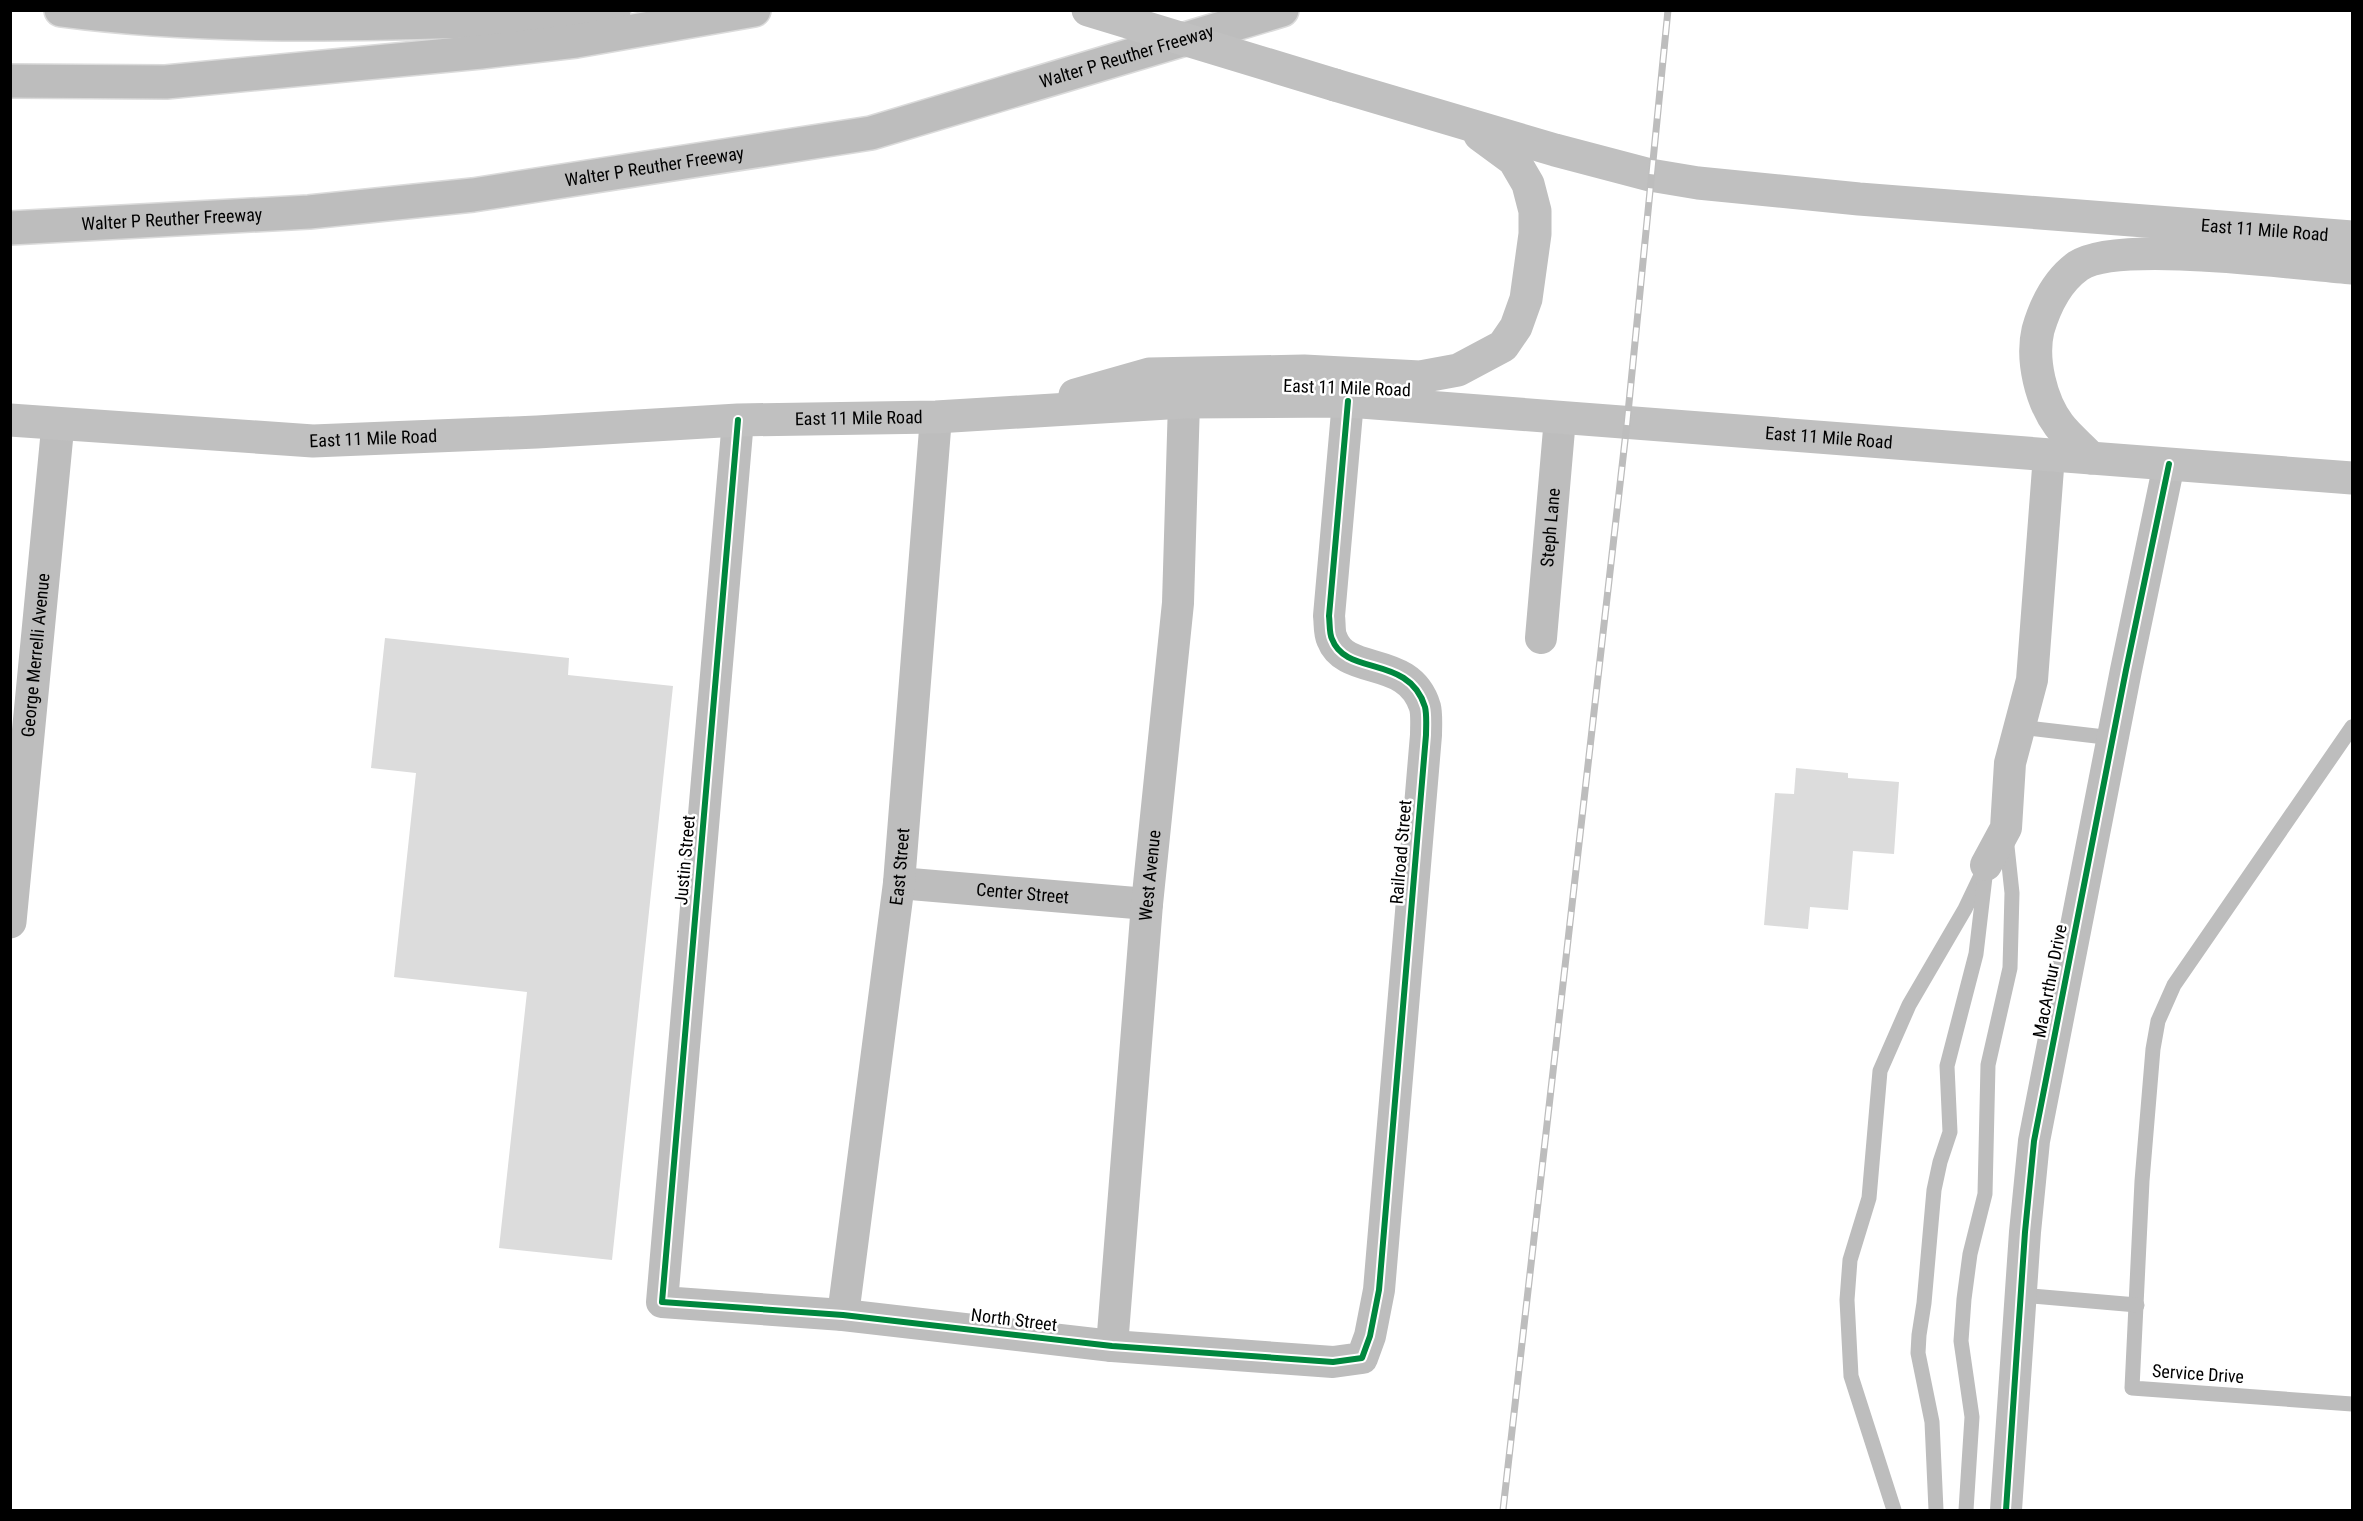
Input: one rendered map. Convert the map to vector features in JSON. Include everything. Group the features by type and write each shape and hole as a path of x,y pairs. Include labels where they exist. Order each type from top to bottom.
{"main road":[{"path":"61,10 167,20 319,24 742,13"},
{"name":"East 11 Mile Road","path":"1088,10 1464,123 1650,175 1709,184 1859,199 2352,237"},
{"name":"Walter P Reuther Freeway","path":"10,228 309,213 474,195 871,133 1282,10"},
{"path":"10,81 178,81 576,41 742,13"},
{"path":"1017,412 1149,374 1304,371 1420,377 1458,370 1503,346 1516,327 1526,299 1535,234 1535,211 1528,184 1514,160 1464,123"},
{"path":"2091,458 2059,425 2044,397 2037,365 2037,336 2045,307 2058,287 2079,265 2110,255 2145,252 2352,268"},
{"name":"East 11 Mile Road","path":"10,420 313,441 537,432 738,420 936,417 1184,402 1348,401 2352,478"},
{"name":"George Merrelli Avenue","path":"10,922 58,424"}],"street":[{"name":"Railroad Street","path":"1348,401 1329,616 1332,640 1342,654 1360,662 1394,671 1414,686 1425,708 1426,735 1379,1290 1370,1336 1362,1358"},
{"name":"West Avenue","path":"1112,1346 1147,904 1178,603 1184,402"},
{"name":"East Street","path":"843,1315 899,883 936,417"},
{"name":"Steph Lane","path":"1541,638 1560,418"},
{"name":"Justin Street","path":"662,1302 738,420"},
{"path":"1986,865 2006,828 2010,763 2032,680 2049,455"},
{"name":"MacArthur Drive","path":"2006,1510 2020,1295 2034,1141 2169,464"},
{"name":"Center Street","path":"899,883 1147,904"},
{"name":"North Street","path":"662,1302 843,1315 1112,1346 1333,1362 1362,1358"}],"lane":[{"path":"2019,727 2113,738"},
{"path":"2020,1295 2137,1305 2144,1155 2158,1021 2174,985 2352,727"},
{"path":"1966,1510 1972,1417 1961,1341 1970,1254 1985,1194 1988,1065 2010,968 2012,893 2006,828"},
{"path":"1894,1510 1851,1376 1847,1300 1850,1260 1869,1198 1880,1071 1909,1005 1965,909 1986,865"},
{"path":"1936,1510 1932,1422 1918,1353 1919,1335 1934,1190 1950,1132 1947,1066 1976,954 1986,865"},
{"name":"Service Drive","path":"2137,1305 2132,1388 2352,1404"}],"building":[{"path":"385,638 569,658 568,675 673,686 612,1260 499,1248 527,992 394,977 416,773 371,768"},
{"path":"1796,768 1848,773 1848,778 1899,782 1894,854 1853,851 1848,910 1810,907 1808,929 1764,925 1775,793 1794,794"}],"railway":[{"path":"1503,1510 1627,423 1668,10"}],"cycle path":[{"path":"738,420 662,1302 843,1315 1112,1346 1333,1362 1362,1358 1370,1336 1379,1290 1426,735 1425,707 1417,690 1406,679 1392,672 1350,658 1339,651 1331,637 1329,616 1348,401"},
{"path":"2006,1510 2025,1232 2034,1141 2126,670 2169,464"}]}
